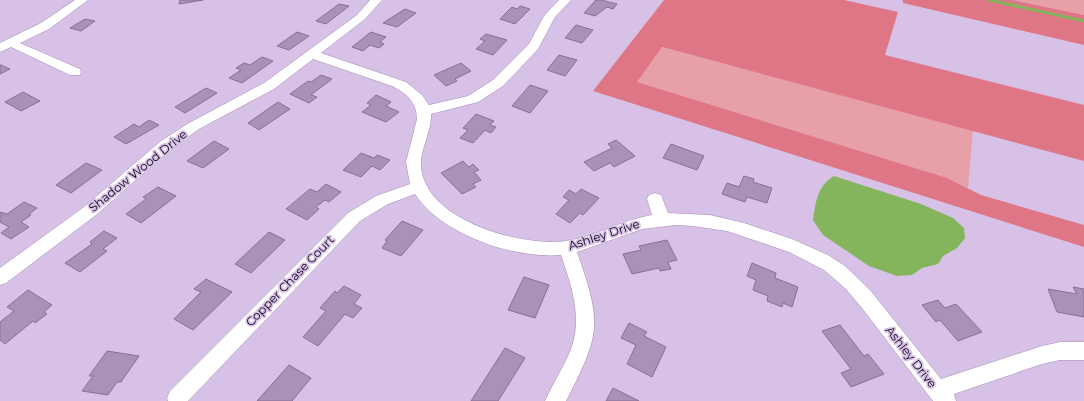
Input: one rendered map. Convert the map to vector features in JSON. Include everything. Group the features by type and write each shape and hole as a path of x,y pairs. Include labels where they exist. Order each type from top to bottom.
{"street":[{"path":"5,46 45,26 82,0"},
{"name":"Shadow Wood Drive","path":"0,278 90,211 166,145 194,126 256,94 361,17 376,0"},
{"path":"312,54 403,87 417,98 424,111 473,99 498,83 534,46 550,16 565,0"},
{"path":"5,46 75,72"},
{"name":"Ashley Drive","path":"424,111 424,128 415,152 415,176 419,187 427,200 442,213 452,219 500,241 535,249 567,248 590,242 622,228 662,219 702,220 726,224 790,245 828,263 860,291 942,396"},
{"name":"Copper Chase Court","path":"177,398 354,217 382,200 419,187"},
{"path":"654,199 662,219"},
{"path":"555,401 581,349 586,329 583,297 567,248"},
{"path":"942,396 1042,355 1060,351 1084,351"}],"shaded area":[{"path":"664,0 844,0 898,12 885,55 1084,105 1084,161 662,47 637,82 947,178 981,195 1084,225 1084,247 593,91"},
{"path":"903,0 1013,0 1084,15 1084,45 903,3"},
{"path":"1013,0 1084,0 1084,15"},
{"path":"661,47 973,130 968,188 946,178 636,82"},
{"path":"834,176 921,204 953,218 964,228 965,238 957,248 943,256 938,264 922,268 912,275 897,276 869,266 823,235 813,220 818,195 828,180"}],"building":[{"path":"180,0 203,0 179,4"},
{"path":"596,0 617,4 613,9 607,7 595,16 584,13"},
{"path":"339,4 349,6 326,24 316,21"},
{"path":"520,6 530,9 515,24 500,19 512,7 517,9"},
{"path":"405,9 416,13 397,27 383,23"},
{"path":"85,19 95,21 81,31 70,28"},
{"path":"576,25 593,30 582,43 565,38"},
{"path":"297,32 309,36 289,50 277,46"},
{"path":"371,32 386,37 380,42 384,44 379,48 370,45 363,51 352,47"},
{"path":"486,34 507,40 493,55 476,49 485,41 480,39"},
{"path":"559,55 577,60 565,76 547,70"},
{"path":"262,57 273,61 242,83 229,78 241,70 236,68 244,63 250,65"},
{"path":"461,63 471,71 455,79 457,81 446,86 434,75"},
{"path":"1,65 10,69 0,74"},
{"path":"321,75 332,79 311,95 317,97 309,103 290,94 308,81 311,82"},
{"path":"530,85 548,91 530,113 512,106"},
{"path":"206,88 217,93 185,113 175,107"},
{"path":"23,92 40,101 21,111 5,102"},
{"path":"376,95 391,102 386,106 399,112 386,122 362,112 371,105 367,103"},
{"path":"278,102 290,109 259,130 248,123"},
{"path":"476,114 494,121 490,125 496,127 491,133 485,130 473,143 460,138 468,130 463,128"},
{"path":"149,120 159,125 126,144 114,137 134,124 139,127"},
{"path":"616,140 635,156 614,167 610,163 594,171 584,162 612,148 608,144"},
{"path":"214,141 229,149 203,168 187,161"},
{"path":"671,144 704,156 697,170 663,158"},
{"path":"361,153 374,158 377,155 390,160 380,170 372,166 361,177 343,170"},
{"path":"463,161 469,167 473,164 479,170 474,172 481,180 473,184 476,187 462,194 441,173"},
{"path":"86,163 102,170 71,193 56,185"},
{"path":"744,176 754,179 753,182 772,188 767,203 747,197 745,202 722,194 727,183 739,187"},
{"path":"326,184 341,192 329,202 325,200 316,207 319,209 307,220 286,209 310,189 317,192"},
{"path":"158,187 176,196 141,223 126,214 146,199 143,197"},
{"path":"581,189 599,198 583,215 580,213 570,223 556,214 569,200 563,197 569,190 576,194"},
{"path":"24,202 37,208 29,214 31,215 21,222 29,227 11,239 1,233 9,227 0,222 0,212 7,214"},
{"path":"402,221 423,230 401,256 382,248 387,241 385,240"},
{"path":"104,231 117,238 103,249 107,251 80,272 65,263 92,244 90,242"},
{"path":"269,232 285,240 251,273 235,264"},
{"path":"667,240 677,260 668,262 671,269 660,271 659,268 632,274 623,254 641,250 639,246"},
{"path":"752,263 776,273 775,278 798,287 792,307 783,303 782,307 767,301 768,296 753,290 756,280 747,276"},
{"path":"524,277 549,285 535,318 508,310"},
{"path":"206,279 232,292 193,330 174,319 201,292 194,289"},
{"path":"344,286 361,295 354,304 362,308 353,318 345,314 318,346 303,337 326,311 320,308 335,291 337,293"},
{"path":"1073,287 1084,289 1084,317 1057,312 1048,289 1077,294"},
{"path":"28,290 52,305 44,312 47,314 35,323 33,321 5,344 0,340 0,322 14,311 7,307"},
{"path":"938,300 945,308 956,304 982,332 958,341 940,320 936,322 922,305"},
{"path":"629,323 647,332 644,336 666,347 652,377 627,364 636,345 621,338"},
{"path":"840,325 864,356 868,354 884,374 851,387 841,373 851,369 822,331"},
{"path":"505,348 525,358 498,401 471,401"},
{"path":"107,351 139,356 121,382 117,382 108,395 82,391 93,376 89,376"},
{"path":"289,365 311,378 292,401 257,401"},
{"path":"613,388 639,401 606,401"}],"waterway":[{"path":"989,0 1084,21"}]}
